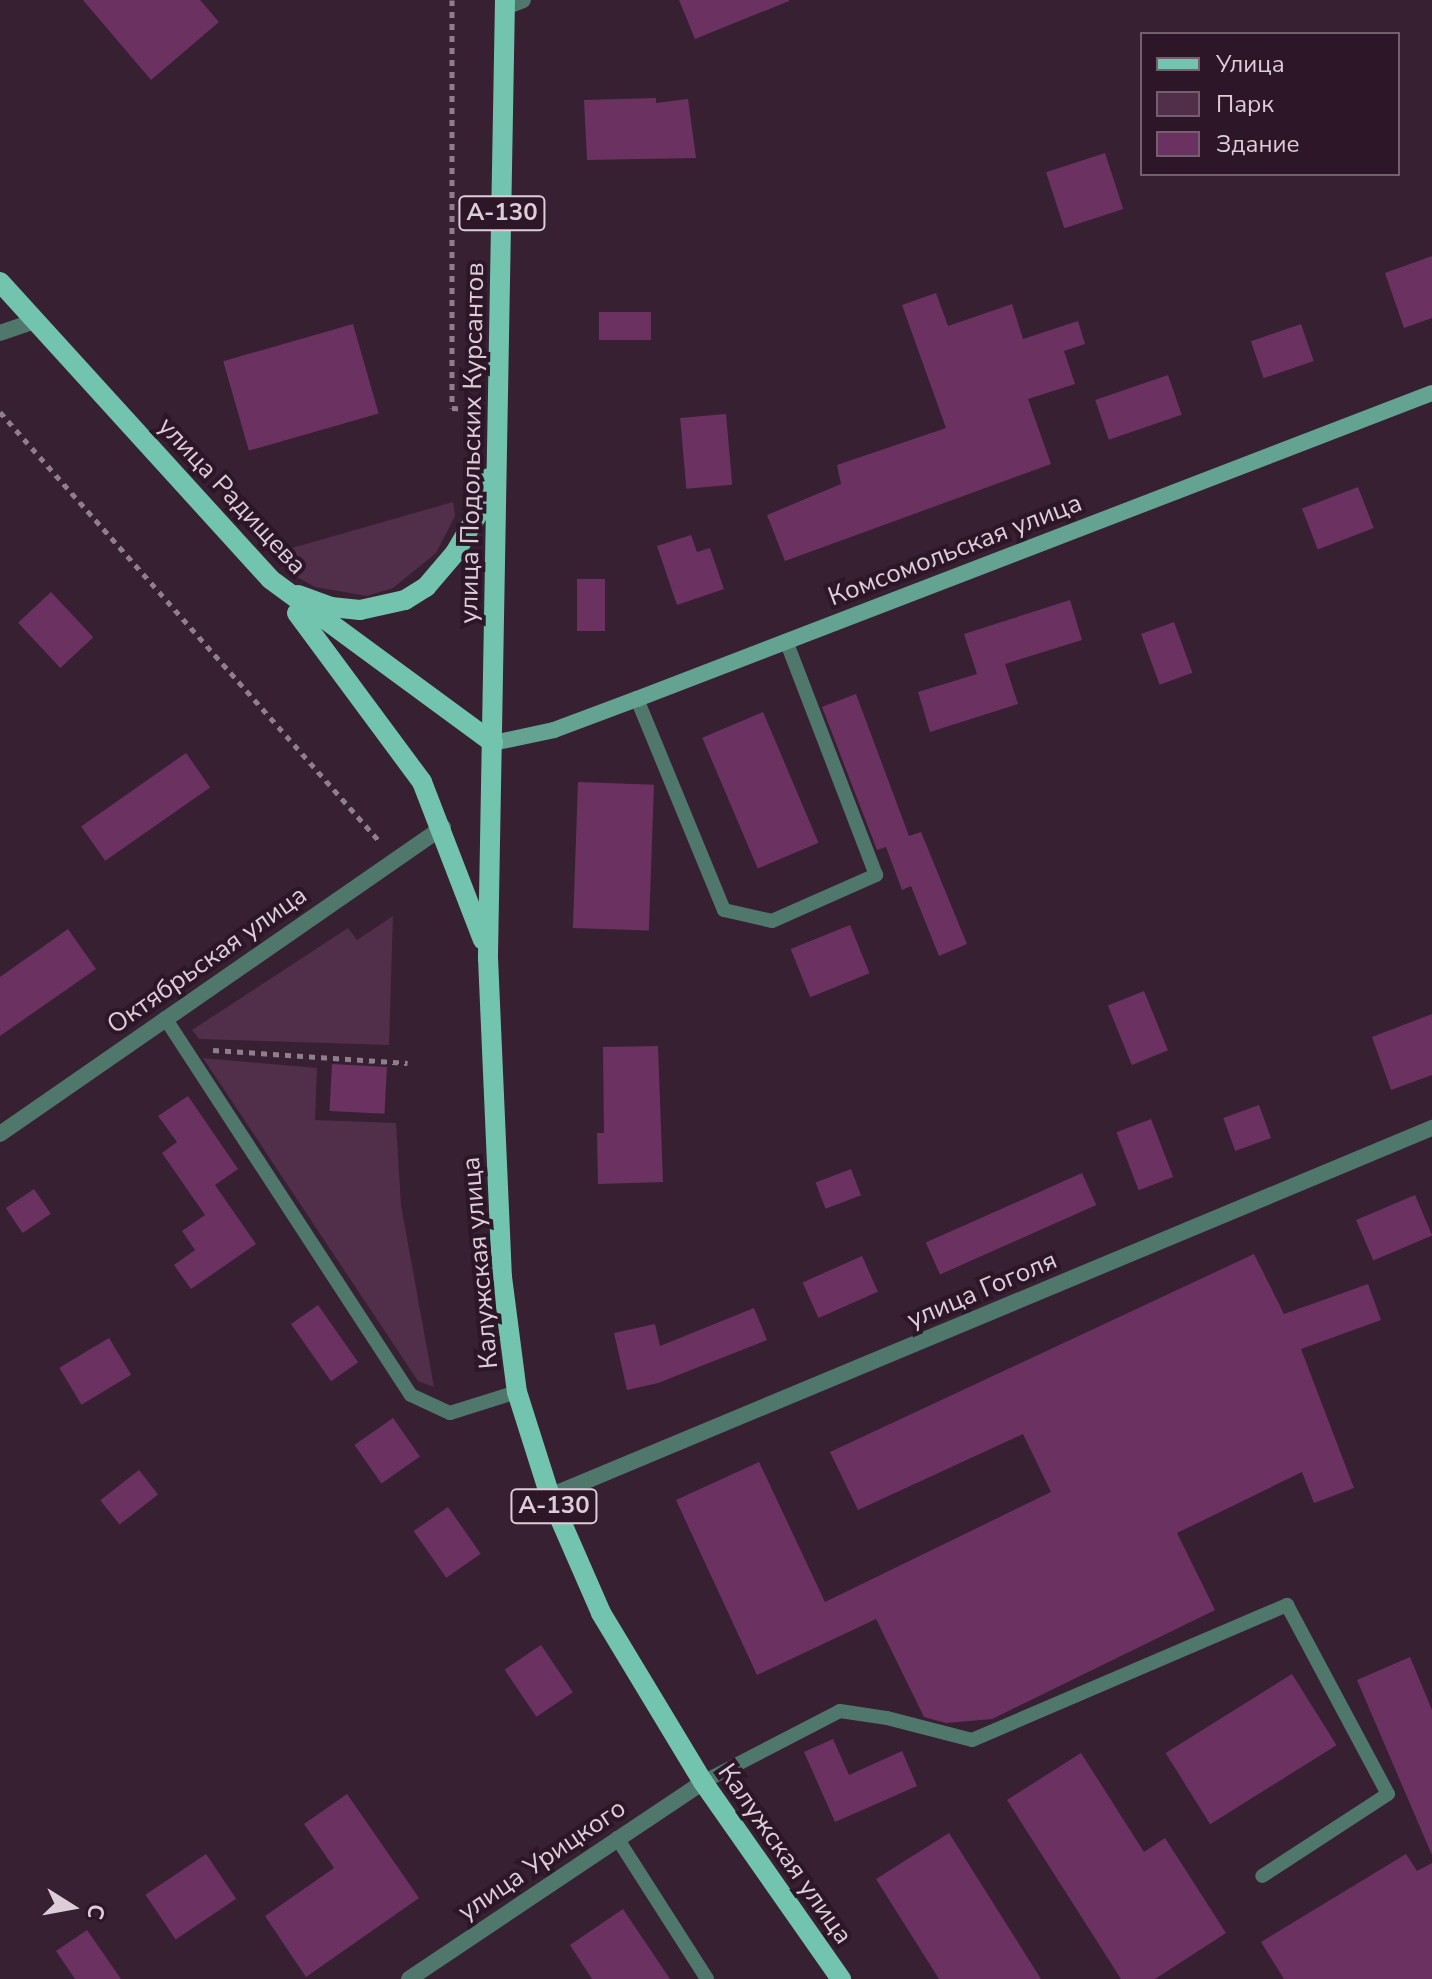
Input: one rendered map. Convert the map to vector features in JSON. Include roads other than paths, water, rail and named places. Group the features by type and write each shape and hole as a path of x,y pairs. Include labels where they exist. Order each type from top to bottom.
{"main road":[{"name":"улица Подольских Курсантов","path":"493,743 497,444 511,2"},
{"name":"улица Радищева","path":"0,282 270,579 493,743"},
{"path":"270,579 331,607 379,609 405,600 442,571 468,533 488,484 497,444"},
{"path":"270,579 399,744 443,827 488,958"},
{"name":"Калужская улица","path":"493,743 488,958 502,1277 517,1392 550,1496 601,1613 703,1782 841,1979"}],"street":[{"path":"0,333 35,321"},
{"name":"Комсомольская улица","path":"493,743 554,730 1432,393"},
{"name":"Октябрьская улица","path":"0,1134 443,827"},
{"name":"улица Гоголя","path":"550,1496 1432,1128"},
{"name":"улица Урицкого","path":"409,1979 703,1782"}],"lane":[{"path":"637,699 724,910 772,921 876,875 786,641"},
{"path":"165,1018 411,1395 450,1413 517,1392"},
{"path":"703,1782 840,1711 887,1718 972,1740 1287,1605 1388,1794 1262,1876"},
{"path":"617,1838 707,1979"}]}
